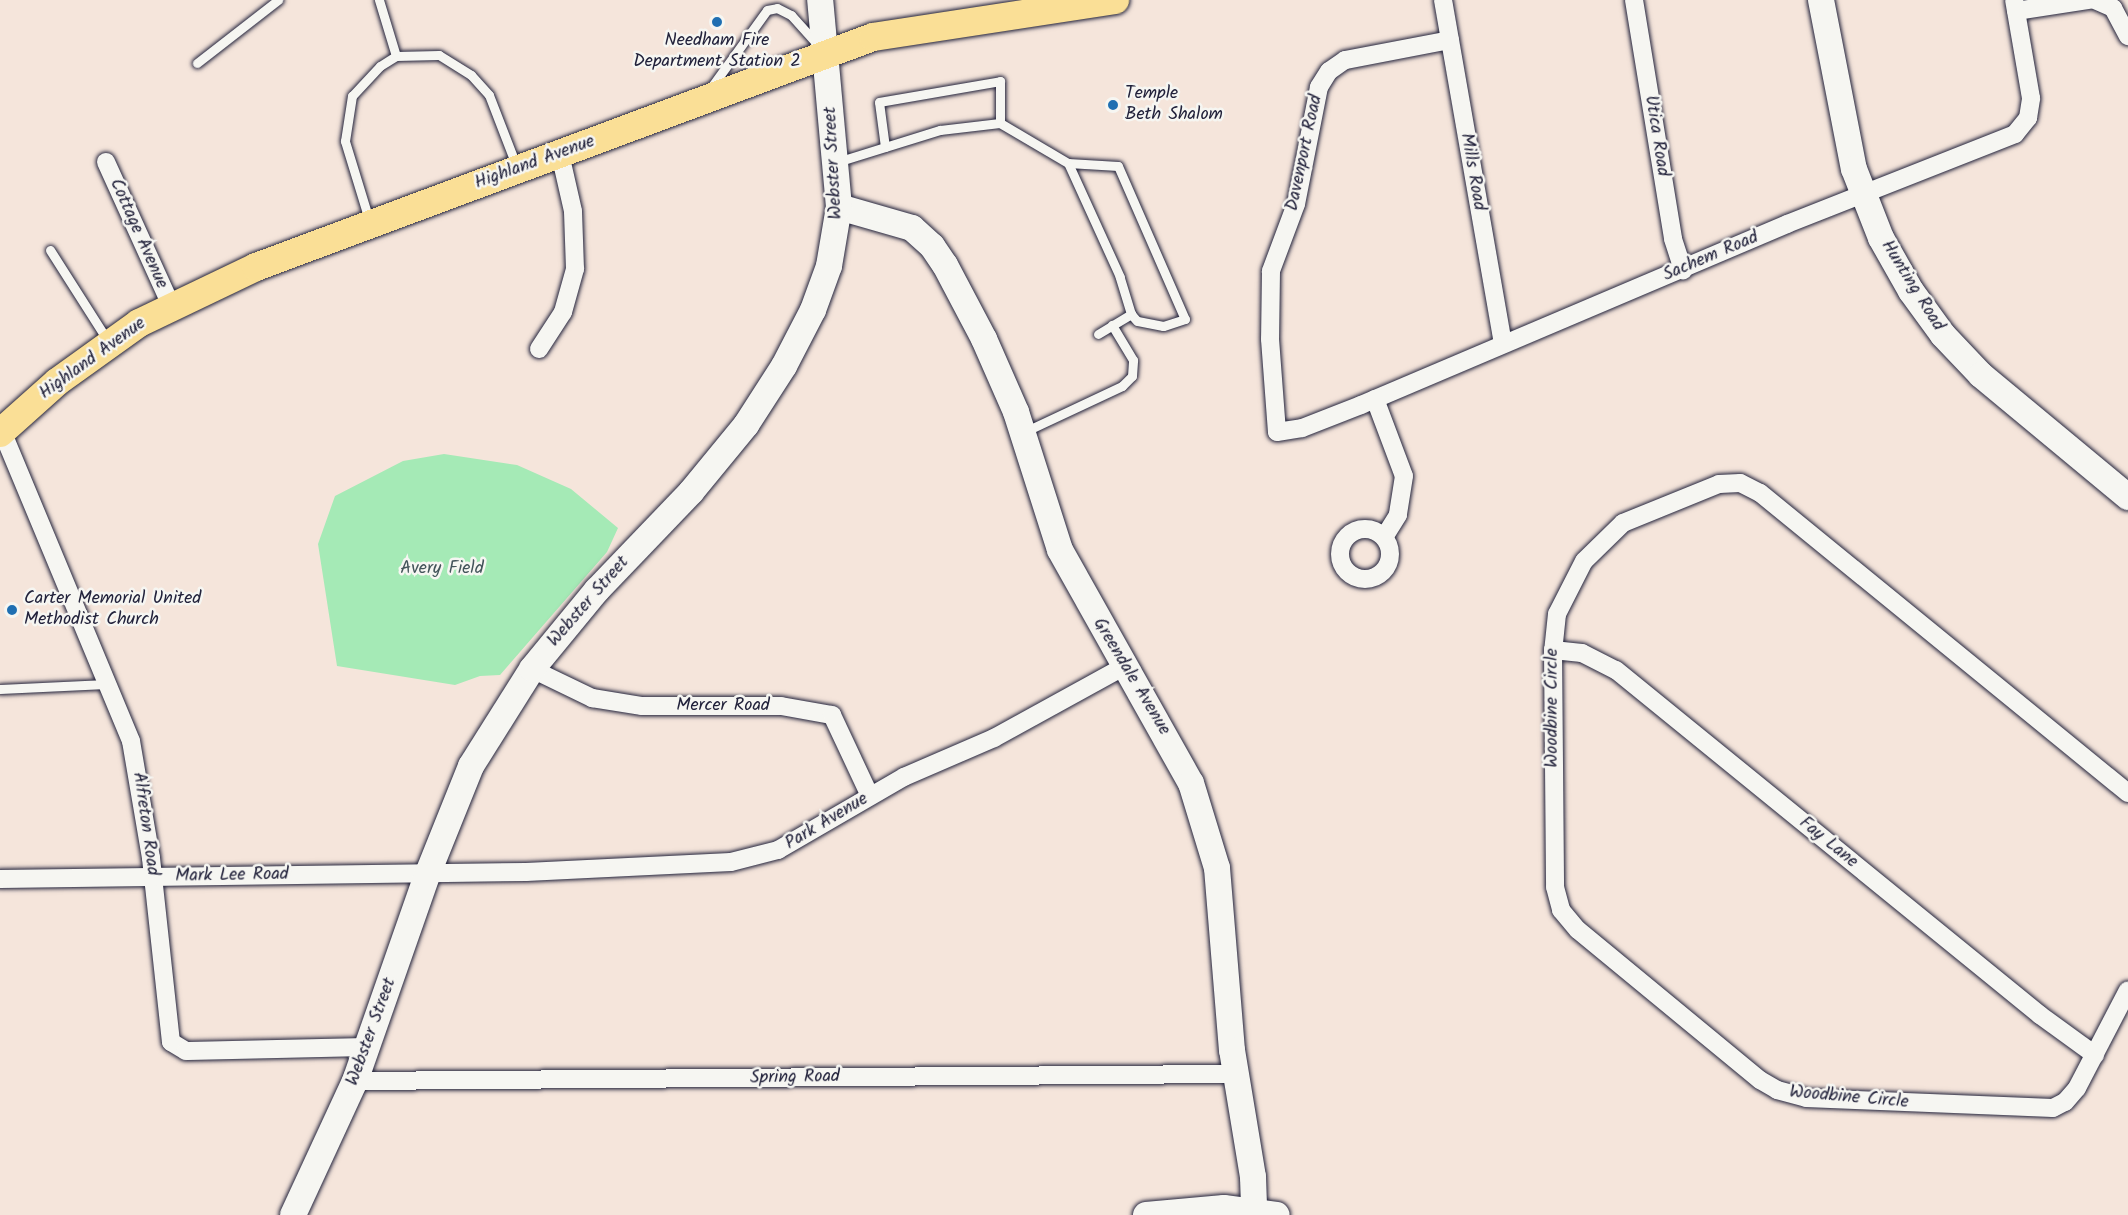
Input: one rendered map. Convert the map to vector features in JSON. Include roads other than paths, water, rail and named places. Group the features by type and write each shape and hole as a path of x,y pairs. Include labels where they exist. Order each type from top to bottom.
{"main road":[{"name":"Highland Avenue","path":"1,432 110,343 171,305 370,223 886,34 1005,12 1115,0"}],"street":[{"name":"Webster Street","path":"293,1215 355,1081 428,873 471,766 532,669 597,590 720,459 760,405 803,333 820,294 834,248 839,207 837,162 820,0"},
{"name":"Mills Road","path":"1443,0 1503,343"},
{"name":"Utica Road","path":"1634,0 1673,240 1683,270"},
{"name":"Hunting Road","path":"1821,0 1848,148 1863,195 1911,291 1955,349 2010,400 2128,497"},
{"path":"2015,6 2089,0"},
{"path":"2095,0 2113,8 2128,36"},
{"name":"Sachem Road","path":"1277,432 1302,428 1375,399 1503,343 2021,130 2030,112 2031,98 2015,6"},
{"name":"Davenport Road","path":"1277,432 1270,332 1271,271 1296,204 1319,87 1329,71 1345,60 1450,40"},
{"path":"539,349 563,312 575,269 573,211 560,154"},
{"name":"Cottage Avenue","path":"106,162 171,305"},
{"name":"Greendale Avenue","path":"839,207 890,219 912,228 932,246 988,347 1022,433 1060,550 1191,783 1217,868 1234,1074 1253,1177 1265,1213"},
{"path":"1375,399 1404,476 1398,515 1384,537"},
{"name":"Alfreton Road","path":"1,432 136,761 153,877 168,1032 174,1046 186,1051 368,1047"},
{"name":"Woodbine Circle","path":"2128,793 1760,493 1740,483 1719,484 1646,511 1601,540 1577,571 1566,592 1556,620 1552,650 1555,886 1561,910 1578,930 1760,1080 1777,1090 1806,1098 2045,1109 2059,1106 2071,1096 2128,990"},
{"name":"Fay Lane","path":"1552,650 1582,653 1616,670 2040,1015 2095,1055"},
{"name":"Park Avenue","path":"428,873 732,862 778,850 904,777 994,738 1125,666"},
{"name":"Mercer Road","path":"532,669 592,698 642,706 781,706 832,715 870,796"},
{"name":"Mark Lee Road","path":"0,879 428,873"},
{"name":"Spring Road","path":"355,1081 1234,1074"},
{"path":"1150,1215 1206,1208 1265,1213"}],"lane":[{"path":"197,63 278,0"},
{"path":"379,0 396,56"},
{"path":"702,100 754,23 770,9 781,9 797,19 826,55"},
{"path":"370,223 345,141 346,118 358,89 396,56 439,55 471,75 489,95 517,170"},
{"path":"885,147 879,102 1000,81 1000,123"},
{"path":"837,162 940,130 1000,123 1068,163 1118,166 1185,320 1163,326 1137,321 1131,314 1120,277 1068,163"},
{"path":"50,250 110,343"},
{"path":"1098,334 1131,314"},
{"path":"1022,433 1122,386 1132,376 1133,360 1112,326"},
{"path":"0,689 106,684"}],"place":[{"name":"Needham Fire Department Station 2","path":"717,22"},
{"name":"Temple Beth Shalom","path":"1113,105"},
{"name":"Carter Memorial United Methodist Church","path":"12,610"}],"park label":[{"name":"Avery Field","path":"442,569"}]}
